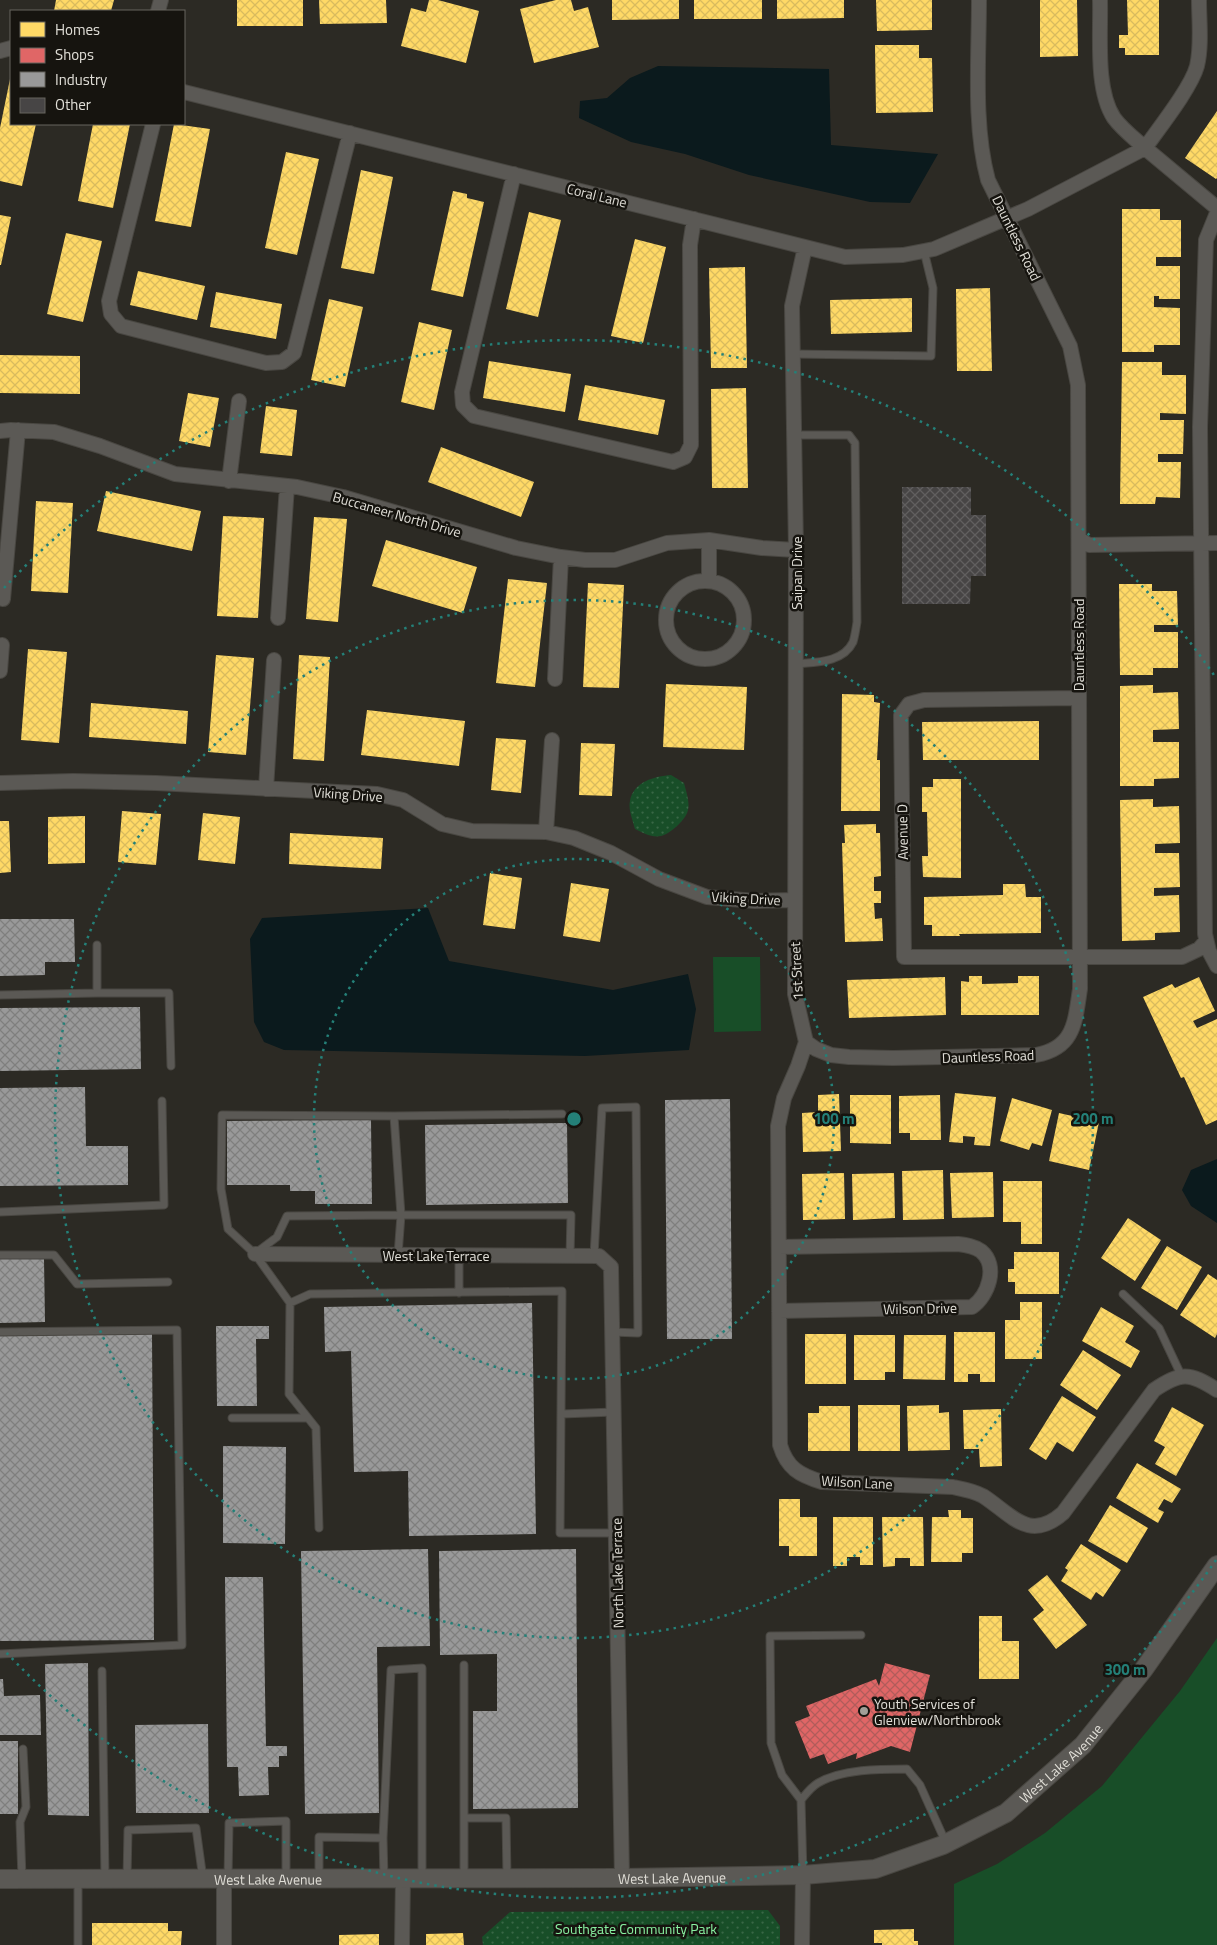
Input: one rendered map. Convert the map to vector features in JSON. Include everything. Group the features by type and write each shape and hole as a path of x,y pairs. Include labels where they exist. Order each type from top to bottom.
{"street":[{"name":"Dauntless Road","path":"806,1042 816,1049 831,1055 849,1057 1036,1055 1045,1054 1062,1044 1071,1035 1075,1025 1080,989 1078,385 1070,346 988,180 980,141 979,0"},
{"path":"1100,0 1102,85 1105,101 1115,119 1145,148 1217,208"},
{"path":"1145,148 1187,86 1196,67 1199,48 1199,0"},
{"name":"Coral Lane","path":"185,92 845,257 903,255 934,249 1008,218 1073,187 1145,148"},
{"path":"153,125 109,302 111,314 121,326 266,363 282,362 294,353 350,133"},
{"path":"514,174 462,392 463,405 474,416 673,462 685,457 691,445 690,245 694,220"},
{"path":"1217,213 1206,240 1200,428 1206,942 1217,966"},
{"name":"Saipan Drive","path":"795,900 796,550 792,306 805,247"},
{"path":"229,481 239,401"},
{"path":"4,599 18,430"},
{"name":"Buccaneer North Drive","path":"0,431 54,432 100,446 175,474 287,486 343,497 516,548 561,557 585,560 615,560 667,543 709,540 762,548 796,550"},
{"path":"278,618 287,486"},
{"path":"1079,538 1088,545 1217,543"},
{"path":"709,540 709,580"},
{"path":"555,679 561,557"},
{"path":"709,580 722,584 734,593 742,606 744,621 741,636 732,648 720,656 705,659 690,656 677,647 668,634 666,619 669,603 678,591 692,583 709,580"},
{"path":"0,671 2,645"},
{"path":"266,789 274,660"},
{"name":"Avenue D","path":"1078,698 924,700 909,704 901,715 904,957 1079,957"},
{"path":"546,832 552,740"},
{"name":"Viking Drive","path":"0,783 73,781 377,794 403,800 442,824 465,830 546,832 574,838 611,853 659,879 707,897 755,901 795,900"},
{"name":"1st Street","path":"795,900 795,994 806,1042"},
{"path":"1079,957 1182,957 1199,949 1206,942"},
{"name":"Wilson Lane","path":"806,1042 784,1098 778,1126 780,1445 784,1459 794,1469 808,1478 822,1482 953,1487 969,1490 982,1496 1016,1522 1028,1525 1052,1522 1063,1513 1154,1390 1172,1378 1182,1377"},
{"name":"Wilson Drive","path":"779,1247 958,1244 972,1246 982,1252 990,1270 987,1291 972,1307 779,1311"},
{"name":"West Lake Terrace","path":"255,1254 594,1256"},
{"name":"North Lake Terrace","path":"594,1256 599,1256 611,1267 622,1878"},
{"path":"1182,1377 1200,1379 1217,1390"},
{"name":"West Lake Avenue","path":"0,1878 286,1880 622,1878 803,1876 875,1869 946,1843 1006,1813 1083,1745 1144,1669 1217,1565"},
{"path":"802,1945 803,1876"},
{"path":"402,1945 403,1879"},
{"path":"224,1945 226,1880"}],"lane":[{"path":"793,354 931,356 933,288 924,251"},
{"path":"794,434 849,435 855,443 857,622 852,643 839,657 796,664"},
{"path":"97,945 97,993"},
{"path":"0,995 169,993 171,1066"},
{"path":"0,1212 164,1205 162,1101"},
{"path":"594,1256 602,1108 636,1107 638,1333 612,1332"},
{"path":"319,1528 316,1428 289,1394 290,1303 255,1254 228,1229 221,1189 222,1115 394,1116 562,1114"},
{"path":"394,1116 401,1215 398,1255"},
{"path":"255,1254 278,1237 287,1216 571,1215 570,1256"},
{"path":"0,1255 54,1255 77,1284 168,1282"},
{"path":"459,1255 460,1293"},
{"path":"290,1303 310,1294 562,1292 560,1533 616,1533"},
{"path":"1123,1294 1159,1328 1182,1377"},
{"path":"0,1332 177,1330 182,1645 0,1654"},
{"path":"562,1414 614,1412"},
{"path":"232,1418 308,1418"},
{"path":"803,1876 801,1800 782,1776 771,1743 770,1636 861,1635"},
{"path":"464,1664 464,1878"},
{"path":"384,1879 383,1838 391,1670 422,1668 422,1879"},
{"path":"102,1671 106,1879"},
{"path":"22,1879 20,1822 26,1807 23,1749"},
{"path":"801,1800 817,1783 834,1777 864,1771 907,1769 920,1785 946,1843"},
{"path":"464,1818 506,1818 507,1879"},
{"path":"226,1880 229,1823 286,1821 286,1880"},
{"path":"126,1879 128,1830 196,1828 203,1880"},
{"path":"319,1879 320,1837 383,1838"},
{"path":"78,1879 78,1945"}],"green space":[{"path":"671,775 684,783 688,796 687,814 673,830 665,835 651,836 635,829 630,804 635,789 646,781"},
{"path":"713,957 760,957 761,1031 714,1032"},
{"path":"1217,1638 1217,1945 954,1945 954,1884 997,1864 1045,1833 1102,1786 1180,1691"},
{"name":"Southgate Community Park","path":"768,1910 780,1926 780,1945 483,1945 482,1937 510,1912"}],"shaded area":[{"path":"658,66 829,69 831,145 938,154 910,203 870,202 749,175 685,154 631,142 579,118 580,101 607,98 630,78"},
{"path":"428,908 449,961 613,990 688,974 696,1009 689,1050 585,1056 284,1050 264,1042 254,1022 250,939 262,918"},
{"path":"1217,1159 1217,1223 1191,1206 1182,1190 1191,1170"}],"building: Homes":[{"path":"56,0 114,0 111,10 54,10"},
{"path":"237,0 303,0 303,26 237,26"},
{"path":"319,0 386,0 387,23 320,24"},
{"path":"429,0 438,0 479,11 466,63 401,46 411,8 426,12"},
{"path":"556,0 571,0 574,11 588,7 599,47 534,63 520,9"},
{"path":"612,0 679,0 679,19 612,20"},
{"path":"694,0 762,0 762,19 694,19"},
{"path":"777,0 844,0 844,18 777,19"},
{"path":"876,0 932,0 932,30 877,31"},
{"path":"1040,0 1077,0 1078,56 1040,57"},
{"path":"1127,0 1159,0 1159,55 1125,55 1125,48 1119,48 1119,35 1128,35"},
{"path":"875,45 919,45 919,58 932,58 933,112 876,113"},
{"path":"10,79 10,125 36,125 22,186 0,181 0,128"},
{"path":"1217,111 1217,178 1216,179 1185,158"},
{"path":"93,125 130,125 113,208 78,201"},
{"path":"174,125 210,129 191,227 155,221"},
{"path":"286,152 319,159 297,255 265,248"},
{"path":"361,170 393,177 374,274 341,268"},
{"path":"453,191 467,194 467,198 484,202 463,297 431,290"},
{"path":"1122,209 1160,209 1160,220 1181,220 1181,257 1156,257 1156,266 1180,266 1180,299 1159,299 1159,296 1154,296 1154,307 1180,308 1180,345 1154,345 1154,352 1122,352"},
{"path":"529,212 561,220 538,317 506,309"},
{"path":"0,215 11,217 1,265 0,265"},
{"path":"66,233 102,241 83,322 47,314"},
{"path":"635,239 666,247 643,343 611,336"},
{"path":"745,267 747,368 711,368 709,268"},
{"path":"138,271 205,286 197,320 130,305"},
{"path":"990,288 992,371 957,371 956,289"},
{"path":"216,292 282,304 276,339 210,327"},
{"path":"912,298 912,332 831,334 830,300"},
{"path":"329,299 363,307 345,387 311,380"},
{"path":"419,322 452,330 434,410 401,402"},
{"path":"0,355 80,356 80,394 0,393"},
{"path":"489,361 571,374 565,412 483,398"},
{"path":"1122,362 1162,362 1162,375 1186,375 1186,414 1160,413 1160,420 1184,420 1183,454 1158,454 1158,462 1181,462 1180,498 1156,497 1155,504 1120,504"},
{"path":"585,385 665,400 658,435 578,420"},
{"path":"746,388 748,488 712,488 711,389"},
{"path":"188,393 219,398 210,447 179,441"},
{"path":"266,406 297,410 292,456 260,453"},
{"path":"441,447 534,482 521,517 428,482"},
{"path":"106,491 201,511 192,551 97,531"},
{"path":"36,501 73,503 68,593 31,591"},
{"path":"223,516 264,518 258,618 217,616"},
{"path":"314,517 347,519 338,622 306,619"},
{"path":"386,540 477,567 463,613 372,586"},
{"path":"508,579 547,583 535,687 496,683"},
{"path":"588,583 624,585 619,688 583,687"},
{"path":"1119,584 1152,584 1152,591 1177,591 1178,625 1154,625 1154,632 1178,632 1178,668 1153,668 1153,675 1120,675"},
{"path":"28,649 67,652 59,743 21,740"},
{"path":"216,655 254,658 246,755 208,752"},
{"path":"299,655 330,657 324,761 293,759"},
{"path":"666,684 747,687 744,750 663,747"},
{"path":"1153,685 1153,693 1178,692 1179,729 1153,730 1153,742 1179,742 1179,778 1154,779 1154,786 1120,786 1120,686"},
{"path":"842,694 874,695 874,702 880,703 877,760 880,760 880,811 841,811"},
{"path":"91,703 188,711 186,744 89,737"},
{"path":"367,710 465,721 459,766 361,755"},
{"path":"1039,721 1039,760 923,760 922,722"},
{"path":"496,738 526,740 521,793 491,790"},
{"path":"581,743 615,744 612,796 579,795"},
{"path":"933,779 961,779 961,878 923,877 922,856 928,856 927,812 922,812 922,787 933,787"},
{"path":"1153,799 1153,807 1179,806 1180,843 1155,844 1155,853 1179,853 1180,887 1154,888 1154,896 1179,895 1180,932 1155,933 1155,940 1122,941 1120,800"},
{"path":"122,811 161,814 156,865 118,862"},
{"path":"203,813 240,817 235,864 198,860"},
{"path":"85,816 85,863 48,864 48,817"},
{"path":"0,821 9,821 11,872 0,873"},
{"path":"876,824 876,833 880,833 881,876 874,877 874,891 881,891 881,903 874,903 875,919 882,918 883,941 845,942 842,843 845,843 844,825"},
{"path":"290,833 383,838 381,869 289,864"},
{"path":"490,873 522,878 515,929 483,925"},
{"path":"571,883 609,889 600,942 563,936"},
{"path":"1003,884 1025,884 1026,897 1041,897 1041,933 932,936 932,925 924,925 924,897 1003,895"},
{"path":"969,976 982,976 982,984 1018,983 1018,976 1039,976 1039,1015 961,1015 961,981 969,982"},
{"path":"945,977 946,1015 849,1018 847,980"},
{"path":"1199,977 1215,1011 1193,1021 1197,1028 1217,1019 1217,1120 1206,1125 1184,1077 1181,1078 1143,997 1172,984 1175,988"},
{"path":"955,1093 996,1097 990,1146 974,1145 975,1137 963,1136 963,1143 949,1142"},
{"path":"839,1094 841,1151 803,1152 802,1113 818,1112 818,1095"},
{"path":"850,1095 891,1095 891,1144 850,1143"},
{"path":"940,1095 941,1140 910,1140 910,1133 899,1133 899,1096"},
{"path":"1012,1098 1052,1110 1042,1146 1032,1143 1029,1150 1000,1141"},
{"path":"1059,1113 1099,1122 1089,1170 1049,1161"},
{"path":"943,1170 944,1219 903,1220 902,1171"},
{"path":"993,1172 994,1217 952,1218 950,1173"},
{"path":"844,1173 845,1219 803,1220 802,1174"},
{"path":"894,1173 895,1218 853,1220 852,1174"},
{"path":"1003,1181 1042,1181 1042,1244 1021,1244 1021,1222 1003,1222"},
{"path":"1128,1218 1161,1240 1135,1281 1101,1258"},
{"path":"1167,1246 1202,1267 1177,1310 1141,1288"},
{"path":"1014,1252 1059,1252 1059,1294 1015,1294 1015,1282 1008,1282 1008,1269 1014,1269"},
{"path":"1208,1274 1217,1280 1217,1334 1215,1338 1180,1315"},
{"path":"1020,1302 1042,1302 1042,1359 1005,1359 1005,1320 1020,1320"},
{"path":"1101,1307 1134,1326 1125,1342 1140,1351 1131,1368 1082,1341"},
{"path":"954,1332 995,1332 995,1382 980,1382 980,1374 968,1374 968,1382 954,1382"},
{"path":"805,1334 846,1334 846,1384 805,1384"},
{"path":"854,1335 895,1335 895,1372 885,1372 885,1380 854,1380"},
{"path":"904,1335 946,1335 945,1380 903,1379"},
{"path":"1083,1350 1121,1375 1097,1410 1060,1385"},
{"path":"1062,1396 1096,1417 1073,1452 1057,1442 1046,1460 1029,1449"},
{"path":"858,1405 900,1405 900,1451 858,1451"},
{"path":"939,1405 939,1413 949,1412 950,1450 908,1451 907,1406"},
{"path":"819,1406 850,1406 850,1451 808,1451 808,1413 819,1413"},
{"path":"1172,1407 1204,1425 1176,1476 1155,1464 1165,1447 1154,1441"},
{"path":"1001,1409 1002,1466 980,1467 979,1449 964,1449 963,1410"},
{"path":"1137,1463 1181,1489 1172,1503 1164,1499 1158,1509 1164,1512 1158,1523 1116,1498"},
{"path":"779,1499 800,1499 800,1517 817,1517 817,1556 789,1556 789,1546 779,1546"},
{"path":"1110,1505 1148,1528 1127,1563 1088,1541"},
{"path":"948,1510 961,1510 961,1518 973,1518 973,1553 962,1553 962,1562 931,1562 932,1517 949,1517"},
{"path":"833,1517 873,1517 873,1565 860,1565 860,1557 847,1557 847,1566 833,1566"},
{"path":"882,1517 923,1517 924,1566 910,1566 910,1558 895,1558 895,1566 883,1567"},
{"path":"1081,1544 1121,1570 1103,1597 1096,1592 1091,1600 1061,1581 1068,1570 1065,1568"},
{"path":"1047,1575 1087,1625 1056,1649 1033,1619 1044,1610 1028,1590"},
{"path":"979,1616 1002,1616 1002,1641 1019,1641 1019,1679 979,1679"},
{"path":"92,1923 168,1923 168,1931 182,1931 181,1945 92,1945"},
{"path":"914,1929 914,1941 918,1941 918,1945 882,1945 882,1943 874,1943 874,1930"},
{"path":"463,1933 464,1945 426,1945 426,1934"},
{"path":"379,1934 379,1945 339,1945 339,1935"}],"building: Shops":[{"name":"Youth Services of Glenview/Northbrook","path":"885,1663 930,1675 910,1752 891,1746 856,1759 857,1753 828,1764 824,1754 810,1759 795,1722 810,1716 806,1706 876,1679 879,1686"}],"building: Industry":[{"path":"0,919 74,919 75,962 45,962 45,975 0,976"},
{"path":"140,1007 141,1069 0,1071 0,1008"},
{"path":"85,1087 86,1146 128,1146 128,1185 0,1186 0,1088"},
{"path":"730,1099 732,1339 667,1339 665,1100"},
{"path":"371,1120 372,1204 315,1204 315,1191 290,1191 290,1185 227,1185 227,1121"},
{"path":"567,1123 568,1203 426,1205 425,1125"},
{"path":"0,1259 44,1259 45,1322 0,1323"},
{"path":"532,1303 536,1534 409,1536 408,1471 354,1472 351,1351 325,1352 324,1307"},
{"path":"216,1326 269,1326 269,1339 256,1339 257,1406 217,1406"},
{"path":"152,1334 154,1640 0,1641 0,1335"},
{"path":"223,1446 286,1447 285,1544 223,1543"},
{"path":"428,1549 430,1646 377,1647 379,1813 305,1814 301,1551"},
{"path":"576,1549 578,1808 473,1809 473,1711 497,1711 497,1654 440,1655 439,1551"},
{"path":"225,1577 263,1577 266,1746 287,1746 287,1756 279,1756 279,1767 268,1767 269,1795 239,1796 238,1767 227,1767"},
{"path":"88,1663 89,1816 48,1815 45,1664"},
{"path":"0,1679 3,1679 4,1696 40,1695 41,1735 0,1735"},
{"path":"208,1724 209,1813 136,1813 135,1725"},
{"path":"0,1741 18,1741 18,1814 0,1814"}],"building: Other":[{"path":"902,487 971,487 971,515 986,515 986,576 971,576 970,604 902,604"}],"place":[{"name":"Youth Services of Glenview/Northbrook","path":"864,1711"}]}
